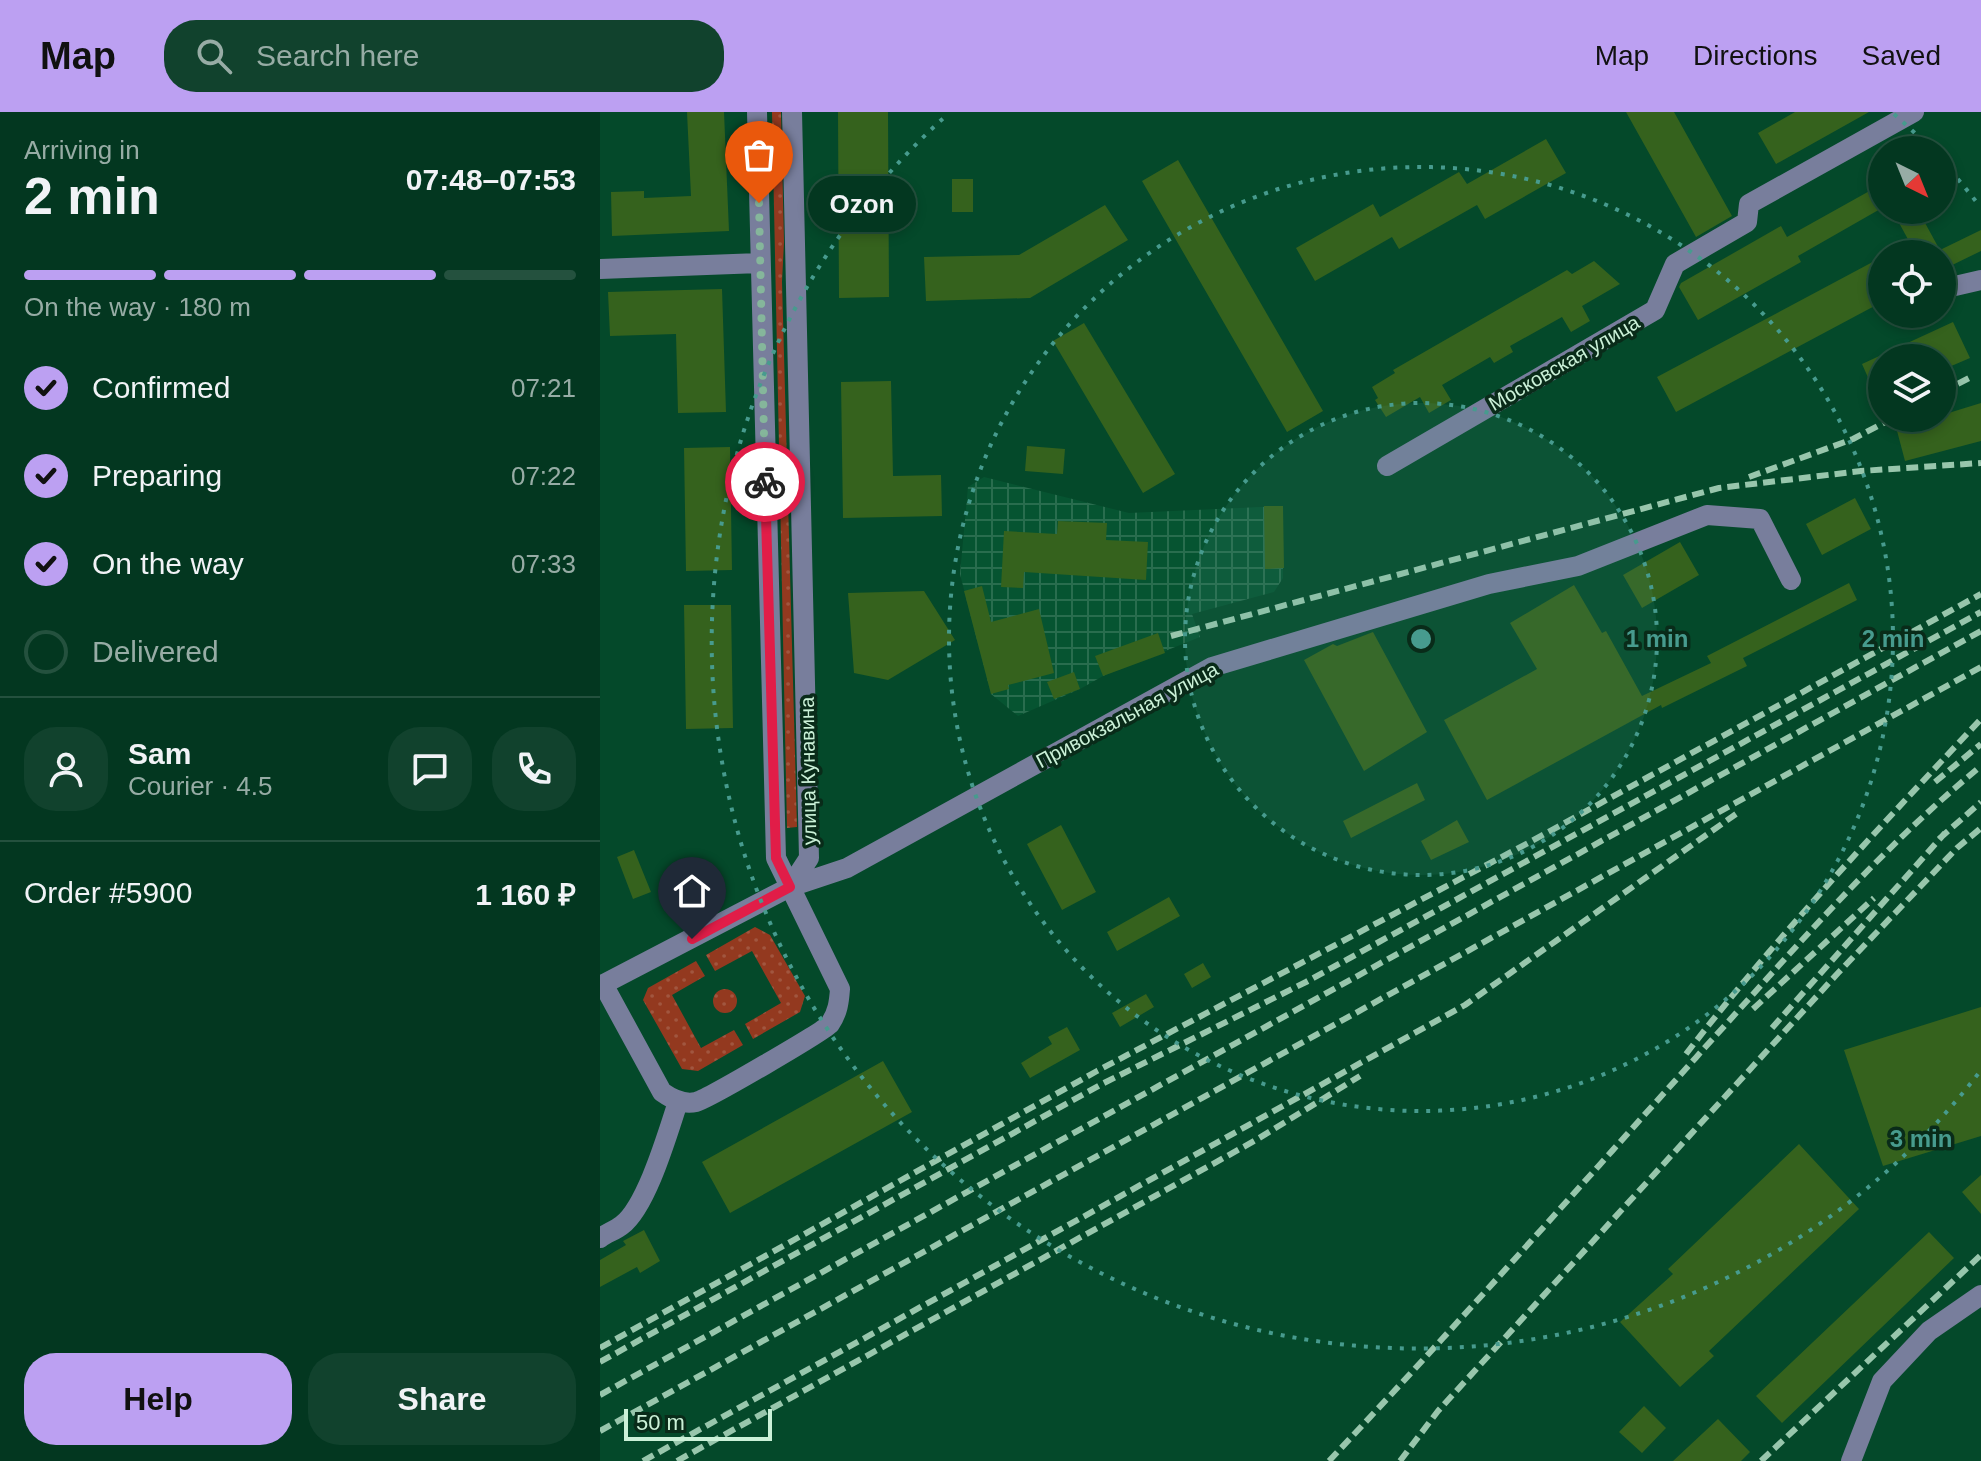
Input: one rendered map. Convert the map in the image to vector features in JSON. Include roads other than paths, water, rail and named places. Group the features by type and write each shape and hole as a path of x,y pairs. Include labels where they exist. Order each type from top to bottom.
{"street":[{"name":"улица Кунавина","path":"757,112 775,836 776,858 790,887"},
{"name":"улица Кунавина","path":"790,887 809,858 792,112"},
{"name":"Московская улица","path":"1387,466 1655,310 1675,264 1747,222 1749,204 1914,112"},
{"path":"600,269 760,263"},
{"path":"1956,286 1981,280"},
{"name":"Привокзальная улица","path":"602,985 790,887 847,868 1212,667 1489,584 1578,566 1707,515 1760,519 1791,580"},
{"path":"602,985 662,1092 678,1102 696,1102 828,1027 838,1009 840,989 790,887"},
{"path":"600,1238 625,1223 639,1204 678,1102"},
{"path":"1851,1461 1882,1381 1929,1331 1981,1295"}],"railway":[{"path":"1956,385 1971,377"},
{"path":"1749,477 1868,431"},
{"path":"1171,636 1719,488 1861,471 1981,463"},
{"path":"600,1348 1097,1071 1530,842 1981,594"},
{"path":"600,1362 1102,1084 1306,982 1981,612"},
{"path":"600,1395 1981,631"},
{"path":"600,1431 1981,667"},
{"path":"1686,1054 1792,925 1981,719"},
{"path":"1935,782 1981,744"},
{"path":"1329,1461 1840,899 1909,830 1981,766"},
{"path":"1939,839 1981,802"},
{"path":"643,1461 1465,1005 1736,814"},
{"path":"1400,1461 1438,1411 1838,973 1957,848 1981,828"},
{"path":"1772,1028 1945,833"},
{"path":"1753,1009 1874,898"},
{"path":"677,1461 1256,1140 1360,1076"},
{"path":"1761,1461 1981,1255"}],"place":[{"name":"Ozon","path":"759,203"}]}
